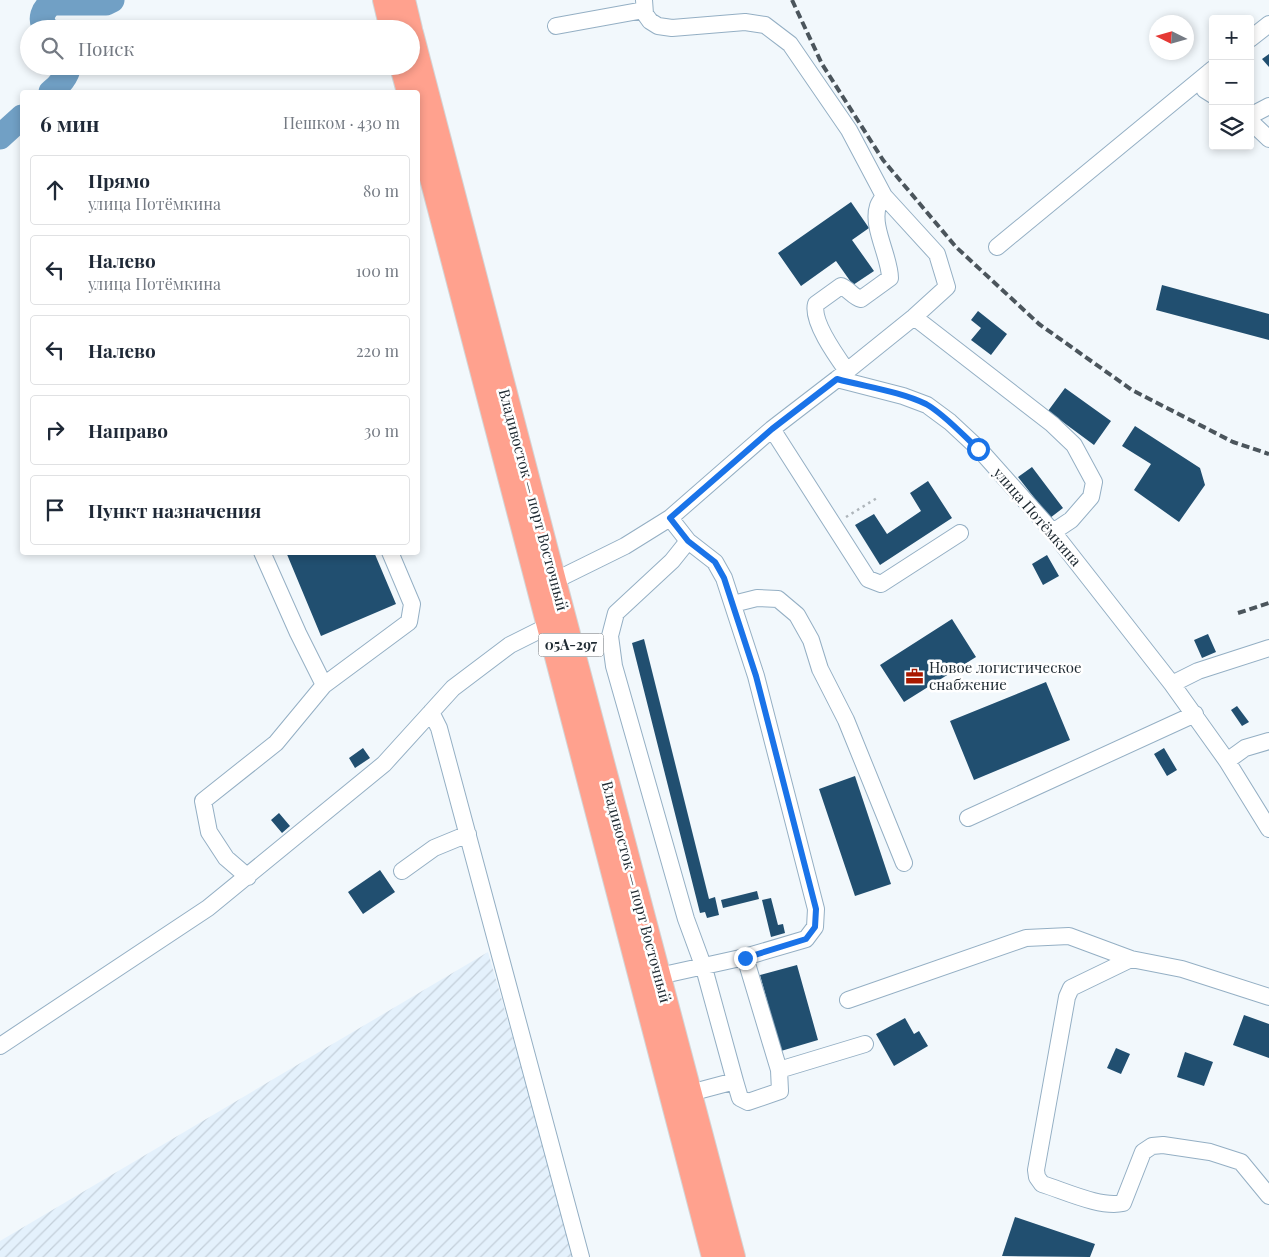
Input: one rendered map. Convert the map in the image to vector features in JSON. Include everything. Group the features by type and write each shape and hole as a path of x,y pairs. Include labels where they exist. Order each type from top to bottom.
{"highway":[{"path":"385,0 390,20"},
{"path":"403,0 408,20"},
{"name":"Владивосток — порт Восточный","path":"420,67 733,1257"},
{"path":"404,75 408,90"},
{"name":"Владивосток — порт Восточный","path":"420,133 714,1257"}],"street":[{"path":"554,581 625,546 670,518 772,429 914,317 947,287 937,254 884,196 849,130 790,44 765,25 745,22 672,28 658,26 650,21 645,14 644,5 556,26"},
{"path":"1254,36 1269,24"},
{"path":"997,247 1209,73"},
{"path":"1209,77 1205,90 1209,92"},
{"path":"1254,114 1269,106"},
{"path":"1254,124 1269,139"},
{"path":"842,375 816,318 814,309 816,304 841,286 846,288 856,298 861,299 890,278 890,268 877,219 877,208 884,196"},
{"path":"914,317 1052,424 1074,445 1094,482 1091,497 1071,520 1053,532"},
{"name":"улица Потёмкина","path":"842,375 927,405 950,422 978,449 1053,532 1195,714 1269,829"},
{"path":"772,429 868,579 881,584 960,533"},
{"path":"659,976 745,958 806,939 815,927 816,909 756,676 724,578 715,562 688,541 670,518"},
{"path":"688,541 672,561 616,614 610,636 614,666 683,910 704,968 740,1098 748,1102 780,1092 779,1070 745,958"},
{"path":"263,555 298,633 324,685"},
{"path":"248,877 226,858 209,832 203,800 276,743 324,685 408,622 412,604 391,555"},
{"path":"733,604 757,598 778,599 797,615 811,640 820,669 846,720 904,863"},
{"path":"0,1046 208,908 384,764 453,688 510,645 548,626"},
{"path":"1172,684 1198,671 1269,648"},
{"path":"431,712 439,728 582,1257"},
{"path":"968,818 1195,714"},
{"path":"1227,761 1245,748 1269,741"},
{"path":"402,871 434,848 468,834"},
{"path":"848,1000 1026,938 1069,936 1131,959 1182,969 1269,997"},
{"path":"1131,959 1071,988 1067,997 1036,1170 1037,1177 1042,1184 1100,1202 1114,1205 1124,1203 1143,1152 1152,1146 1163,1145 1210,1152 1241,1162 1269,1196"},
{"path":"779,1070 865,1044"},
{"path":"690,1093 735,1081"}],"path":[{"path":"835,525 877,498"}],"shaded area":[{"path":"488,952 576,1257 0,1257 0,1241"}],"building":[{"path":"1269,54 1269,67 1262,59"},
{"path":"851,202 869,228 852,240 874,271 853,285 836,261 801,286 778,253"},
{"path":"1162,285 1269,314 1269,340 1156,310"},
{"path":"978,311 1007,334 991,355 971,340 981,328 971,320"},
{"path":"1065,388 1111,421 1094,445 1048,411"},
{"path":"1135,426 1200,468 1205,485 1179,522 1134,490 1151,464 1122,446"},
{"path":"1032,467 1063,508 1050,518 1018,477"},
{"path":"928,481 952,518 880,565 855,525 874,514 887,534 921,511 910,493"},
{"path":"287,555 375,555 396,604 321,636"},
{"path":"1047,555 1059,576 1043,585 1032,564"},
{"path":"952,619 976,657 904,702 880,665"},
{"path":"1208,634 1216,652 1202,658 1194,640"},
{"path":"644,639 709,899 715,897 719,915 707,918 705,912 700,913 632,643"},
{"path":"1046,682 1070,740 974,780 950,721"},
{"path":"1237,706 1249,722 1242,726 1231,710"},
{"path":"363,748 370,758 355,768 349,758"},
{"path":"1164,748 1177,770 1167,776 1154,754"},
{"path":"855,776 891,884 855,896 819,789"},
{"path":"279,813 290,826 282,833 271,820"},
{"path":"380,870 395,892 363,914 348,892"},
{"path":"757,891 759,899 723,908 721,900"},
{"path":"771,898 778,925 783,924 785,933 771,937 762,900"},
{"path":"797,965 818,1040 781,1051 760,975"},
{"path":"1244,1015 1269,1024 1269,1058 1233,1045"},
{"path":"905,1018 914,1034 919,1031 928,1046 894,1066 876,1034"},
{"path":"1116,1048 1130,1054 1121,1074 1107,1068"},
{"path":"1185,1052 1213,1062 1204,1086 1177,1077"},
{"path":"1015,1217 1095,1244 1090,1257 1002,1256"}],"waterway":[{"path":"42,20 44,11 53,3 106,3 112,0"},
{"path":"53,90 65,75"},
{"path":"0,137 20,119"}],"railway":[{"path":"792,0 822,64 883,160 956,247 1039,324 1132,390 1233,442 1269,454"},
{"path":"1238,613 1269,603"}],"place":[{"name":"Новое логистическое снабжение","path":"915,677"}],"route":[{"path":"745,958 806,939 815,927 816,909 756,676 724,578 715,562 688,541 670,518 772,429 837,379 903,396 927,405 950,422 978,449"}]}
